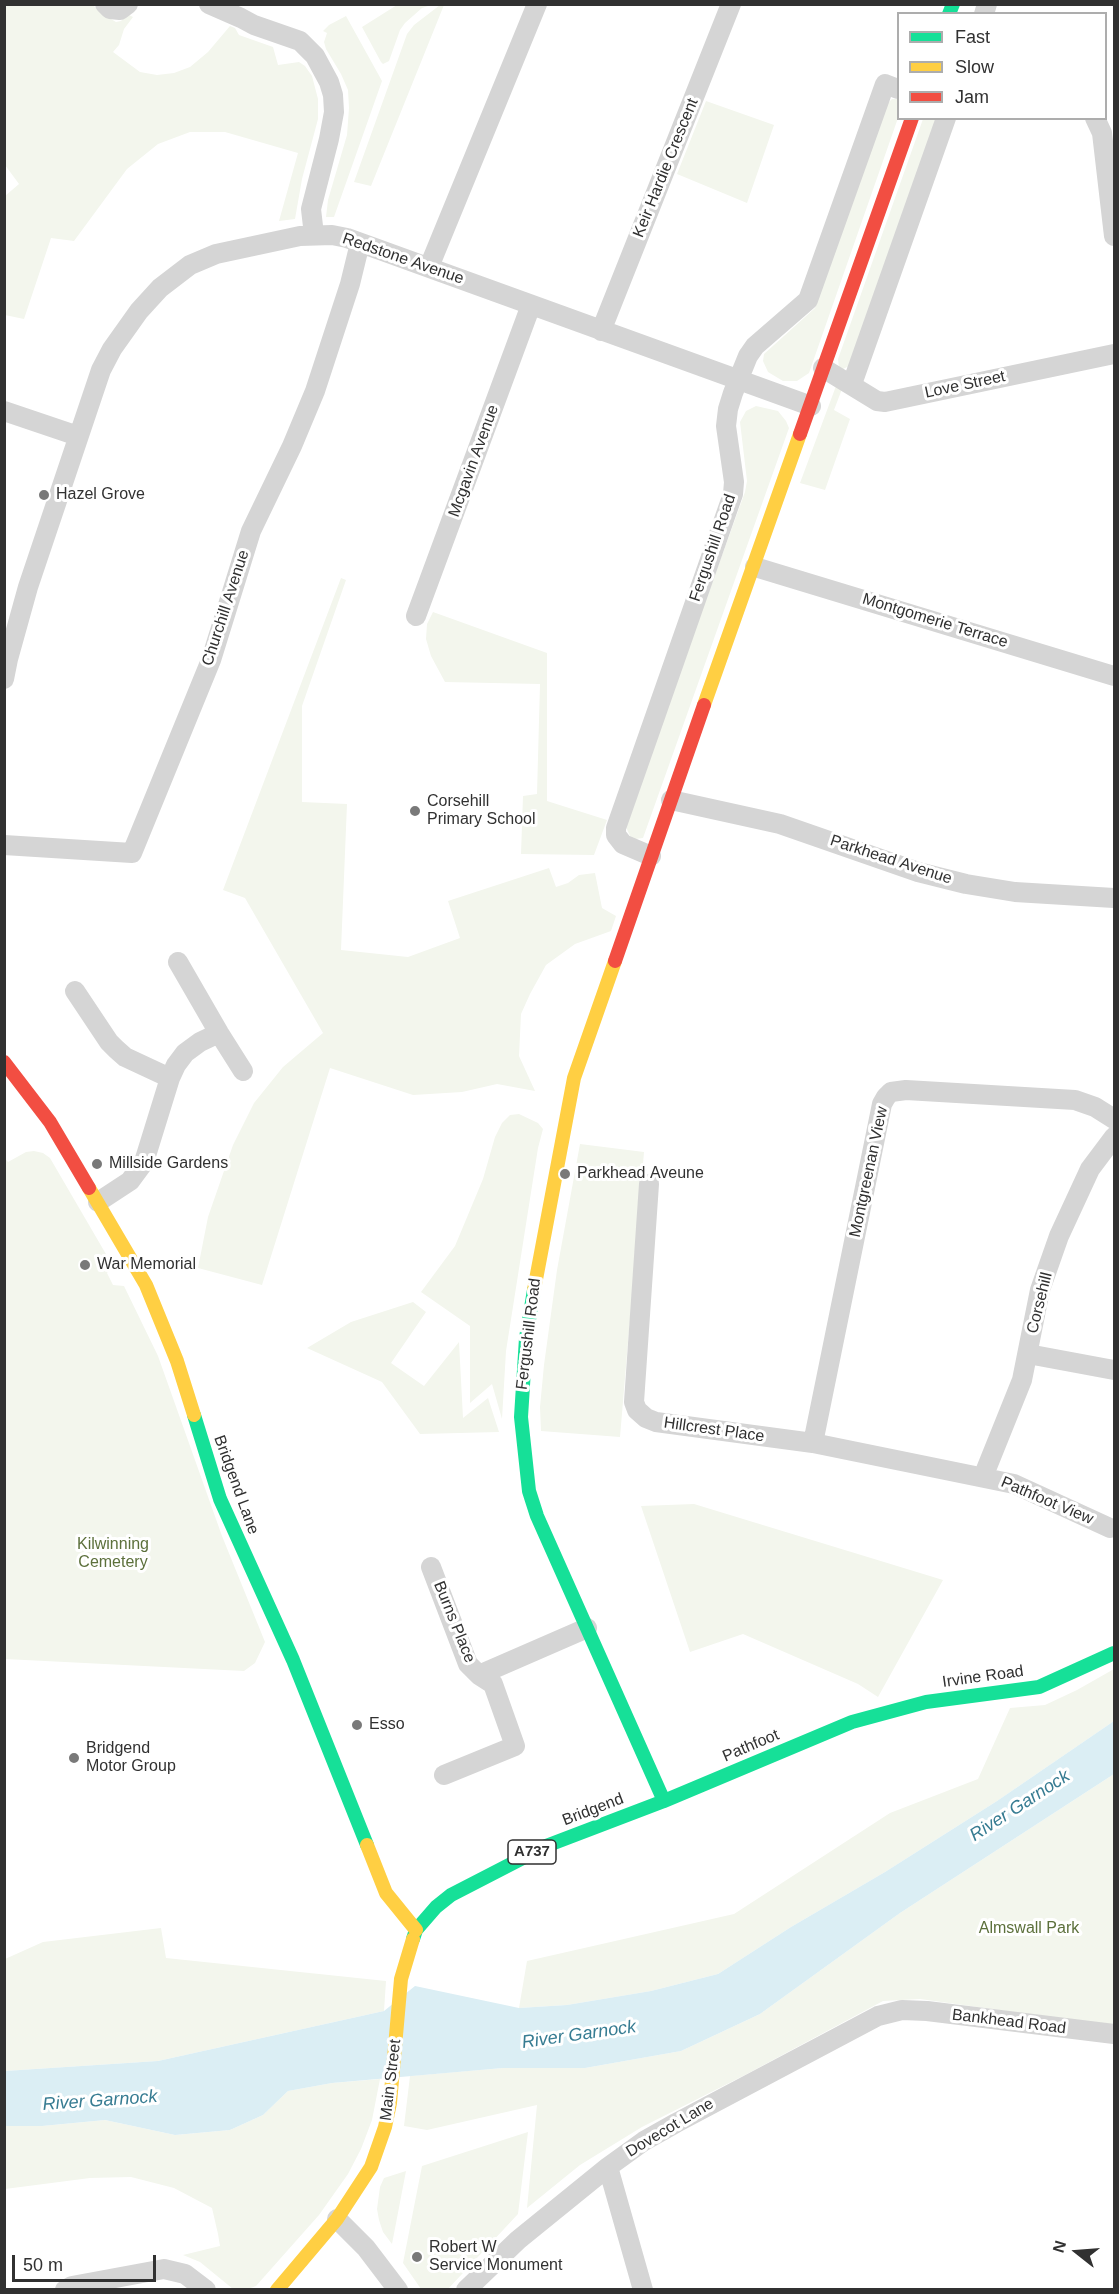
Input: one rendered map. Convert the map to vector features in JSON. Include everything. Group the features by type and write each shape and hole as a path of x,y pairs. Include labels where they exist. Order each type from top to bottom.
{"main road":[{"name":"Fergushill Road","path":"664,1801 537,1516 529,1491 521,1417 526,1338 543,1233 574,1078 911,120"},
{"name":"Bridgend Lane","path":"4,1062 50,1122 146,1285 177,1361 220,1499 293,1660 386,1893 416,1930"},
{"name":"Irvine Road","path":"852,1722 926,1702 1039,1687 1073,1674 1114,1653"},
{"name":"Pathfoot","path":"664,1801 852,1722"},
{"name":"Bridgend","path":"416,1930 436,1907 451,1895 510,1863 546,1846 664,1801"},
{"name":"Main Street","path":"337,2219 371,2167 385,2127 390,2103 401,1979 406,1956 416,1930"},
{"name":"A737","path":"277,2289 337,2219"}],"street":[{"path":"105,4 110,9 120,10 128,4"},
{"path":"209,4 254,25 300,41 315,56 329,82 333,95 334,112 311,209 314,235"},
{"path":"429,267 537,4"},
{"name":"Keir Hardie Crescent","path":"601,331 731,4"},
{"name":"Fergushill Road","path":"651,856 623,844 616,835 615,828 734,494 726,426 728,409 748,356 756,346 808,300 885,84 897,88"},
{"path":"852,384 945,120"},
{"path":"1096,120 1102,133 1114,236"},
{"name":"Redstone Avenue","path":"4,679 28,587 101,370 111,349 139,310 160,288 190,266 216,254 289,238 332,235 429,267 811,406"},
{"name":"Churchill Avenue","path":"4,845 132,853 214,650 252,531 315,391 350,284 360,243"},
{"name":"Mcgavin Avenue","path":"417,616 531,305"},
{"name":"Love Street","path":"823,368 877,401 885,402 1114,354"},
{"path":"4,411 78,436"},
{"name":"Montgomerie Terrace","path":"755,567 1114,676"},
{"name":"Parkhead Avenue","path":"671,800 780,824 918,872 966,884 1058,896 1114,898"},
{"path":"178,962 243,1071"},
{"path":"75,992 116,1049 125,1057 170,1078"},
{"path":"98,1202 130,1181 144,1162 170,1078 185,1053 200,1042 219,1033"},
{"name":"Montgreenan View","path":"813,1443 882,1104 886,1097 891,1092 906,1090 1075,1100 1095,1107 1114,1119"},
{"name":"Corsehill","path":"983,1477 1022,1380 1040,1290 1059,1236 1090,1169 1114,1137"},
{"name":"Hillcrest Place","path":"649,1184 634,1402 637,1410 646,1418 656,1422 813,1443 983,1477"},
{"path":"1028,1354 1114,1370"},
{"name":"Pathfoot View","path":"983,1477 1014,1484 1110,1528"},
{"name":"Burns Place","path":"431,1567 468,1664 493,1684 515,1746 444,1775"},
{"name":"Burns Place","path":"479,1675 587,1628"},
{"name":"Bankhead Road","path":"903,2010 1114,2034"},
{"name":"Dovecot Lane","path":"466,2289 518,2240 644,2141 879,2016 903,2010"},
{"path":"608,2167 643,2289"},
{"path":"337,2219 366,2248 393,2287"},
{"path":"64,2289 164,2269 185,2274 206,2289"}],"green space":[{"path":"5,5 93,5 116,22 121,21 127,14 133,17 124,29 119,45 113,52 140,72 157,75 174,73 190,67 208,52 230,26 235,28 239,35 273,47 278,65 299,62 305,66 312,76 318,99 318,119 302,179 295,219 279,221 298,153 225,132 190,132 158,144 127,169 74,241 51,238 24,319 5,315 5,196 19,184 5,165"},
{"path":"397,5 431,5 422,8 405,23 400,30 389,61 383,64 362,27"},
{"path":"440,5 444,5 371,186 354,182 407,34 414,25"},
{"path":"346,16 382,81 334,217 326,217 328,200 347,135 349,108 348,90 326,49 324,42 327,33 323,31"},
{"path":"892,99 897,99 897,120 809,373 797,381 783,381 768,372 763,361 764,354 815,308 888,103"},
{"path":"706,101 774,125 747,203 677,174"},
{"path":"923,120 938,120 849,366 839,368 838,359"},
{"path":"836,386 842,389 834,410 850,419 825,490 800,483"},
{"path":"756,406 778,411 789,428 643,838 635,839 630,836 626,827 628,815 745,492 747,481 740,422 746,411"},
{"path":"341,578 346,580 302,706 302,802 347,804 341,950 408,957 460,938 448,901 549,868 556,887 568,883 579,875 595,873 602,908 616,916 611,931 575,944 546,965 530,994 521,1014 519,1056 535,1091 497,1084 462,1092 413,1095 330,1068 262,1285 198,1268 208,1217 233,1145 254,1103 283,1067 323,1033 245,898 223,890"},
{"path":"433,612 547,653 547,801 607,820 594,855 521,854 523,796 537,794 540,684 445,682 431,656 426,639 427,624"},
{"path":"519,1114 538,1123 543,1129 538,1148 506,1351 502,1419 492,1384 470,1403 470,1326 421,1292 455,1246 483,1179 495,1137 502,1123 510,1115"},
{"path":"580,1144 644,1152 620,1437 541,1431 540,1407 544,1365 557,1270"},
{"name":"Kilwinning Cemetery","path":"34,1151 50,1158 110,1261 111,1267 107,1273 113,1285 124,1286 158,1356 222,1536 265,1642 255,1663 244,1671 5,1659 4,1157 8,1162 26,1152"},
{"path":"413,1302 426,1312 391,1363 424,1386 459,1342 463,1418 488,1398 499,1432 420,1434 382,1382 307,1348 351,1322"},
{"path":"694,1504 943,1580 878,1697 858,1684 743,1634 690,1652 641,1506"},
{"path":"1114,1669 1114,1721 997,1801 718,1974 651,1991 567,2005 519,2008 527,1961 734,1914 890,1813 978,1779 1010,1708 1045,1705"},
{"name":"Almswall Park","path":"1114,1774 1114,2026 920,1999 883,2001 642,2127 580,2165 527,2208 537,2105 427,2130 404,2126 410,2076 503,2068 585,2068 681,2051 760,2014 900,1913"},
{"path":"161,1928 166,1958 386,1981 384,2011 158,2061 5,2071 5,1959 43,1942"},
{"path":"380,2079 372,2120 348,2174 319,2215 256,2286 248,2289 233,2289 200,2262 183,2255 220,2246 212,2208 174,2188 131,2177 90,2178 5,2189 4,2126 42,2126 105,2120 175,2135 230,2130 263,2115 288,2091 332,2083"},
{"path":"528,2132 518,2214 448,2289 421,2289 403,2263 422,2166"},
{"path":"406,2171 392,2244 383,2232 379,2220 377,2209 380,2187 384,2178"}],"water":[{"name":"River Garnock","path":"1114,1721 1114,1774 900,1913 760,2014 681,2051 585,2068 503,2068 332,2083 288,2091 263,2115 230,2130 175,2135 105,2120 42,2126 5,2126 5,2071 158,2061 384,2011 415,1986 519,2008 567,2005 651,1991 718,1974 997,1801"}],"traffic: fast":[{"path":"950,12 953,4"},
{"path":"534,1290 526,1338 521,1417 529,1491 537,1516 664,1801"},
{"path":"194,1415 220,1499 293,1660 367,1845"},
{"path":"413,1939 416,1930 436,1907 451,1895 546,1846 664,1801 852,1722 926,1702 1039,1687 1114,1653"}],"traffic: slow":[{"path":"704,705 800,434"},
{"path":"534,1290 574,1078 615,961"},
{"path":"89,1188 146,1285 177,1361 194,1415"},
{"path":"367,1845 386,1893 416,1930"},
{"path":"277,2290 337,2219 371,2167 385,2127 390,2103 401,1979 413,1939"}],"traffic: jam":[{"path":"800,434 911,120"},
{"path":"615,961 704,705"},
{"path":"4,1062 50,1122 89,1188"}],"place":[{"name":"Hazel Grove","path":"44,495"},
{"name":"Corsehill Primary School","path":"415,811"},
{"name":"Millside Gardens","path":"97,1164"},
{"name":"Parkhead Aveune","path":"565,1174"},
{"name":"War Memorial","path":"85,1265"},
{"name":"Esso","path":"357,1725"},
{"name":"Bridgend Motor Group","path":"74,1758"},
{"name":"Robert W Service Monument","path":"417,2257"}]}
